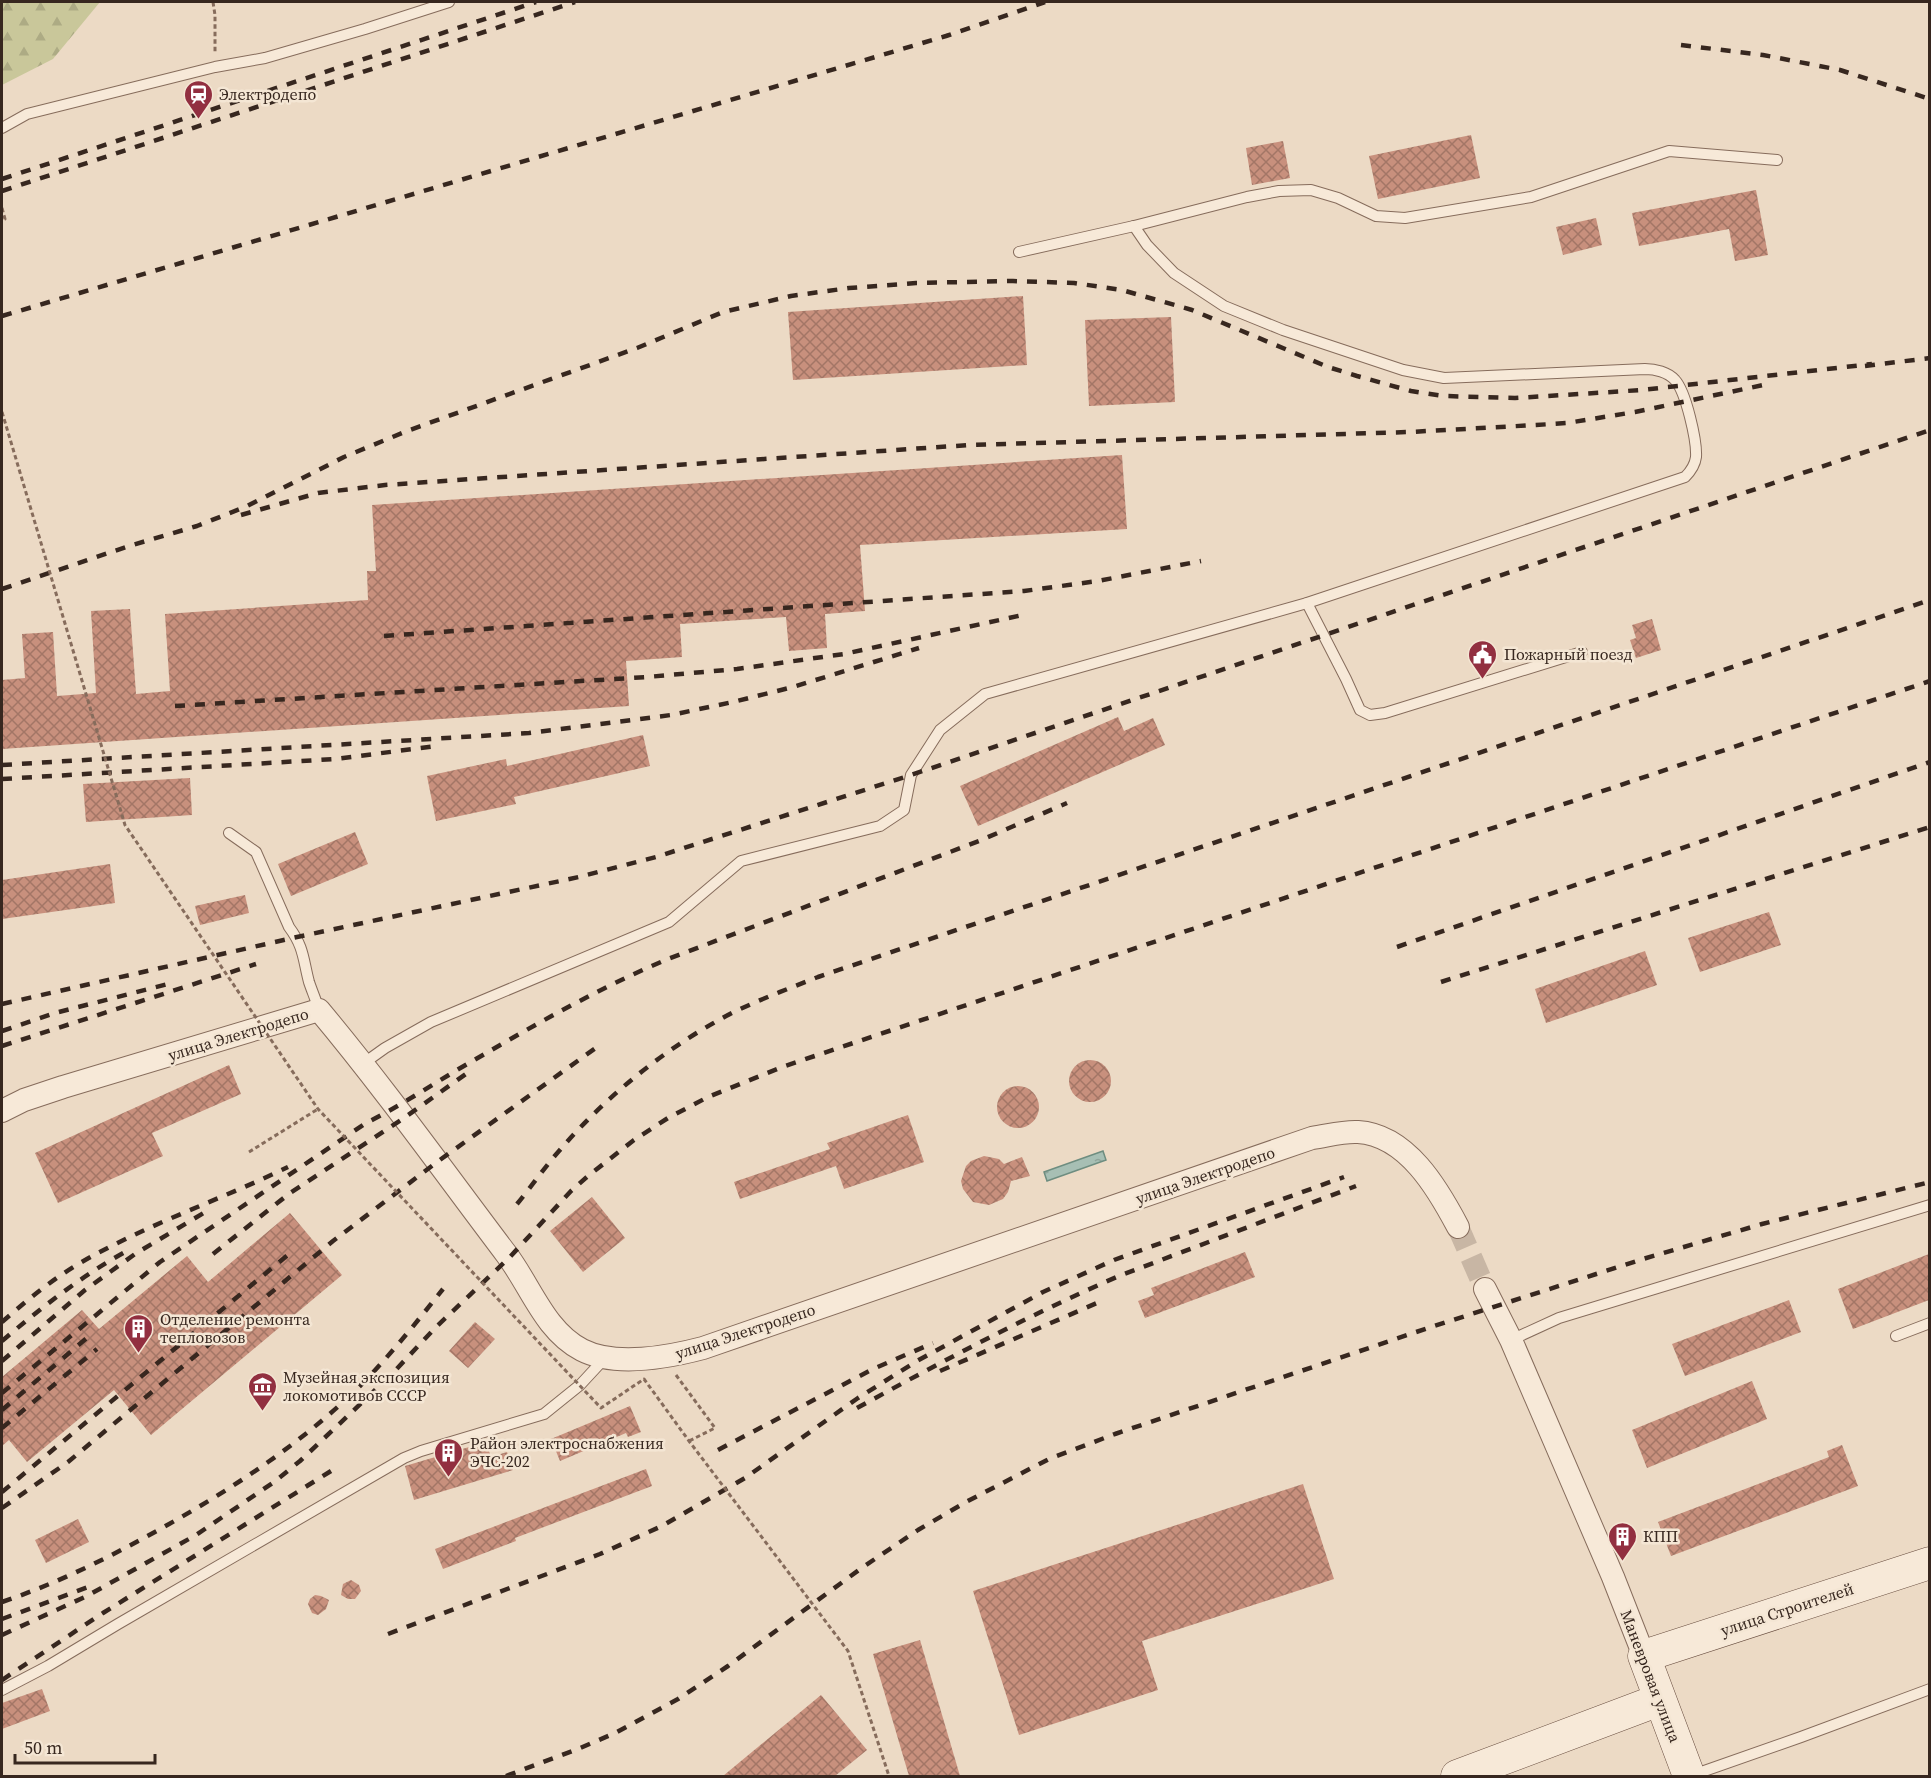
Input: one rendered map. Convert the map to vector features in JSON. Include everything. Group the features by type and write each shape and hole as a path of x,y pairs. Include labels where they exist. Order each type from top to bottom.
{"street":[{"name":"улица Электродепо","path":"2,1111 24,1100 63,1087 319,1010 363,1064 509,1257 542,1312 568,1340 581,1350 605,1358 652,1358 703,1348 1301,1142 1339,1133 1359,1132 1377,1137 1396,1147 1429,1179 1458,1227"},
{"path":"1485,1289 1511,1340"},
{"name":"Маневровая улица","path":"1511,1340 1613,1576 1689,1776"},
{"name":"улица Строителей","path":"1644,1656 1927,1570"},
{"path":"1456,1776 1659,1700"}],"lane":[{"path":"2,128 27,114 215,67 265,58 449,2"},
{"path":"1019,252 1248,197 1295,189 1324,194 1376,216 1406,218 1531,197 1670,151 1777,160"},
{"path":"363,1064 385,1048 431,1022 669,922 741,861 880,826 904,810 910,775 940,730 985,694 1307,603 1684,477 1690,472 1696,457 1691,424 1679,386 1674,379 1656,369 1444,378 1384,364 1283,330 1224,306 1174,273 1147,245 1134,226"},
{"path":"1307,603 1360,710 1370,715 1385,713 1582,652"},
{"path":"228,833 256,852 289,927 297,937 303,952 319,1010"},
{"path":"1511,1340 1559,1318 1929,1204"},
{"path":"1896,1336 1929,1323"},
{"path":"2,1690 48,1666 404,1458 544,1414 580,1385 605,1358"},
{"path":"1689,1776 1929,1689"}],"path":[{"path":"213,2 216,15 215,67"},
{"path":"2,208 5,219 2,220"},
{"path":"2,412 125,825 318,1108 601,1408 644,1379 848,1651 890,1776"},
{"path":"249,1152 318,1108"},
{"path":"676,1375 715,1428 689,1442"}],"green space":[{"path":"2,2 100,2 53,59 2,85"}],"water":[{"path":"1103,1151 1106,1160 1047,1181 1044,1172"}],"building":[{"path":"1471,135 1480,178 1378,199 1369,156"},
{"path":"1283,141 1290,178 1252,185 1246,148"},
{"path":"1756,190 1768,255 1735,261 1729,229 1639,246 1632,213"},
{"path":"1596,218 1602,245 1563,255 1556,227"},
{"path":"1023,296 1027,365 793,380 788,312"},
{"path":"1171,317 1175,402 1089,406 1085,320"},
{"path":"1122,455 1127,529 860,545 865,611 825,614 827,648 789,651 786,617 680,624 682,657 626,661 629,706 2,749 2,680 25,678 22,634 53,632 57,696 96,693 91,611 130,609 136,694 170,691 165,614 368,600 367,571 376,571 372,505"},
{"path":"1652,619 1661,650 1636,658 1630,640 1636,638 1632,625"},
{"path":"1118,717 1124,731 1153,718 1165,745 978,826 960,786"},
{"path":"643,735 650,766 514,797 516,804 436,821 427,776 506,759 507,766"},
{"path":"190,778 192,815 86,822 83,784"},
{"path":"355,832 368,864 291,896 278,864"},
{"path":"110,864 115,903 2,919 2,880"},
{"path":"245,895 249,913 200,925 195,906"},
{"path":"1769,912 1781,945 1700,972 1688,938"},
{"path":"1645,951 1657,985 1546,1023 1535,989"},
{"path":"1090,1060 1105,1066 1111,1081 1105,1096 1090,1102 1075,1096 1069,1081 1075,1066"},
{"path":"229,1065 241,1094 152,1133 163,1156 58,1203 35,1153"},
{"path":"1018,1086 1033,1092 1039,1107 1033,1122 1018,1128 1003,1122 997,1107 1003,1092"},
{"path":"908,1115 924,1162 844,1189 836,1166 740,1199 734,1182 830,1149 827,1143"},
{"path":"984,1156 999,1159 1004,1164 1022,1157 1030,1176 1011,1181 1003,1199 989,1205 973,1202 963,1189 961,1181 966,1166 971,1161"},
{"path":"592,1197 625,1238 583,1272 550,1231"},
{"name":"Отделение ремонта тепловозов","path":"290,1213 342,1275 151,1435 114,1390 27,1462 9,1440 2,1446 2,1377 82,1310 99,1329 187,1256 208,1282"},
{"path":"1245,1252 1255,1277 1145,1318 1138,1301 1154,1295 1151,1288"},
{"path":"1929,1254 1929,1300 1853,1329 1838,1289"},
{"path":"1789,1300 1801,1332 1685,1376 1672,1344"},
{"path":"475,1322 495,1339 468,1368 449,1351"},
{"path":"1752,1381 1767,1419 1647,1468 1632,1430"},
{"path":"630,1406 641,1432 628,1437 626,1433 560,1461 551,1439"},
{"name":"Район электроснабжения ЭЧС-202","path":"486,1442 491,1457 507,1452 513,1470 414,1500 405,1466"},
{"path":"1842,1445 1858,1486 1671,1556 1658,1522 1829,1457 1827,1451"},
{"path":"646,1469 652,1486 515,1538 516,1541 443,1569 435,1549"},
{"path":"1303,1484 1334,1579 1142,1641 1158,1690 1019,1735 973,1591"},
{"path":"78,1519 89,1542 46,1563 35,1540"},
{"path":"351,1580 359,1585 361,1591 355,1599 348,1599 341,1595 343,1584"},
{"path":"315,1595 329,1600 326,1609 318,1615 312,1613 308,1604"},
{"path":"920,1640 960,1776 909,1776 873,1654"},
{"path":"42,1689 50,1711 2,1729 2,1703"},
{"path":"821,1695 867,1750 835,1776 723,1776"}],"tunnel":[{"path":"1458,1227 1485,1289"}],"railway":[{"path":"2,179 536,2"},
{"path":"2,191 575,2"},
{"path":"2,316 946,36 1045,2"},
{"path":"1681,45 1763,55 1840,70 1930,99"},
{"path":"2,589 129,546 197,526 245,507 344,457 407,431 637,348 723,312 791,296 849,288 916,283 1013,281 1074,283 1122,290 1192,310 1328,367 1411,391 1444,396 1515,398 1642,390 1872,364"},
{"path":"1865,366 1930,358"},
{"path":"241,515 318,493 385,485 969,445 1410,432 1567,423 1635,412 1768,384"},
{"path":"2,1004 297,937 579,877 656,857 911,775 1930,430"},
{"path":"384,636 1024,591 1098,581 1201,561"},
{"path":"517,1204 559,1151 618,1091 686,1040 734,1012 755,1003 818,977 1930,600"},
{"path":"175,706 647,677 737,669 844,654 1027,614"},
{"path":"2,765 529,733 671,715 793,687 919,648"},
{"path":"2,1635 87,1596 196,1535 274,1482 300,1461 390,1376 436,1327 509,1258 571,1191 634,1140 668,1118 708,1097 782,1067 1930,681"},
{"path":"2,779 335,759 437,746"},
{"path":"1397,947 1930,762"},
{"path":"2,1393 160,1262 366,1123 535,1025 587,997 668,959 979,841 1067,803"},
{"path":"1441,982 1930,827"},
{"path":"2,1046 256,964"},
{"path":"2,1031 55,1013 168,984"},
{"path":"2,1508 68,1462 333,1241 437,1162 597,1047"},
{"path":"213,1254 290,1193 404,1118 470,1071"},
{"path":"2,1322 75,1266 127,1238 288,1167"},
{"path":"388,1634 600,1554 662,1526 745,1478 858,1398 917,1361 1043,1292 1114,1260 1344,1177"},
{"path":"506,1776 615,1733 678,1699 728,1666 863,1567 918,1530 1049,1459 1115,1434 1428,1328 1643,1259 1762,1224 1930,1182"},
{"path":"857,1408 954,1356 1085,1291 1356,1186"},
{"path":"2,1361 85,1290 135,1254 207,1211"},
{"path":"2,1341 61,1294 125,1252"},
{"path":"2,1492 289,1254"},
{"path":"2,1602 64,1578 123,1549 188,1513 264,1465 312,1429 357,1389 391,1353 443,1289"},
{"path":"940,1371 1097,1303"},
{"path":"2,1410 88,1337"},
{"path":"718,1450 873,1369 933,1343"},
{"path":"2,1428 97,1349"},
{"path":"2,1680 103,1613 331,1471"},
{"path":"2,1619 88,1587"}],"place":[{"name":"Электродепо","path":"198,120"},
{"name":"Пожарный поезд","path":"1483,680"},
{"name":"Отделение ремонта тепловозов","path":"139,1354"},
{"name":"Музейная экспозиция локомотивов СССР","path":"262,1412"},
{"name":"Район электроснабжения ЭЧС-202","path":"449,1478"},
{"name":"КПП","path":"1622,1562"}]}
